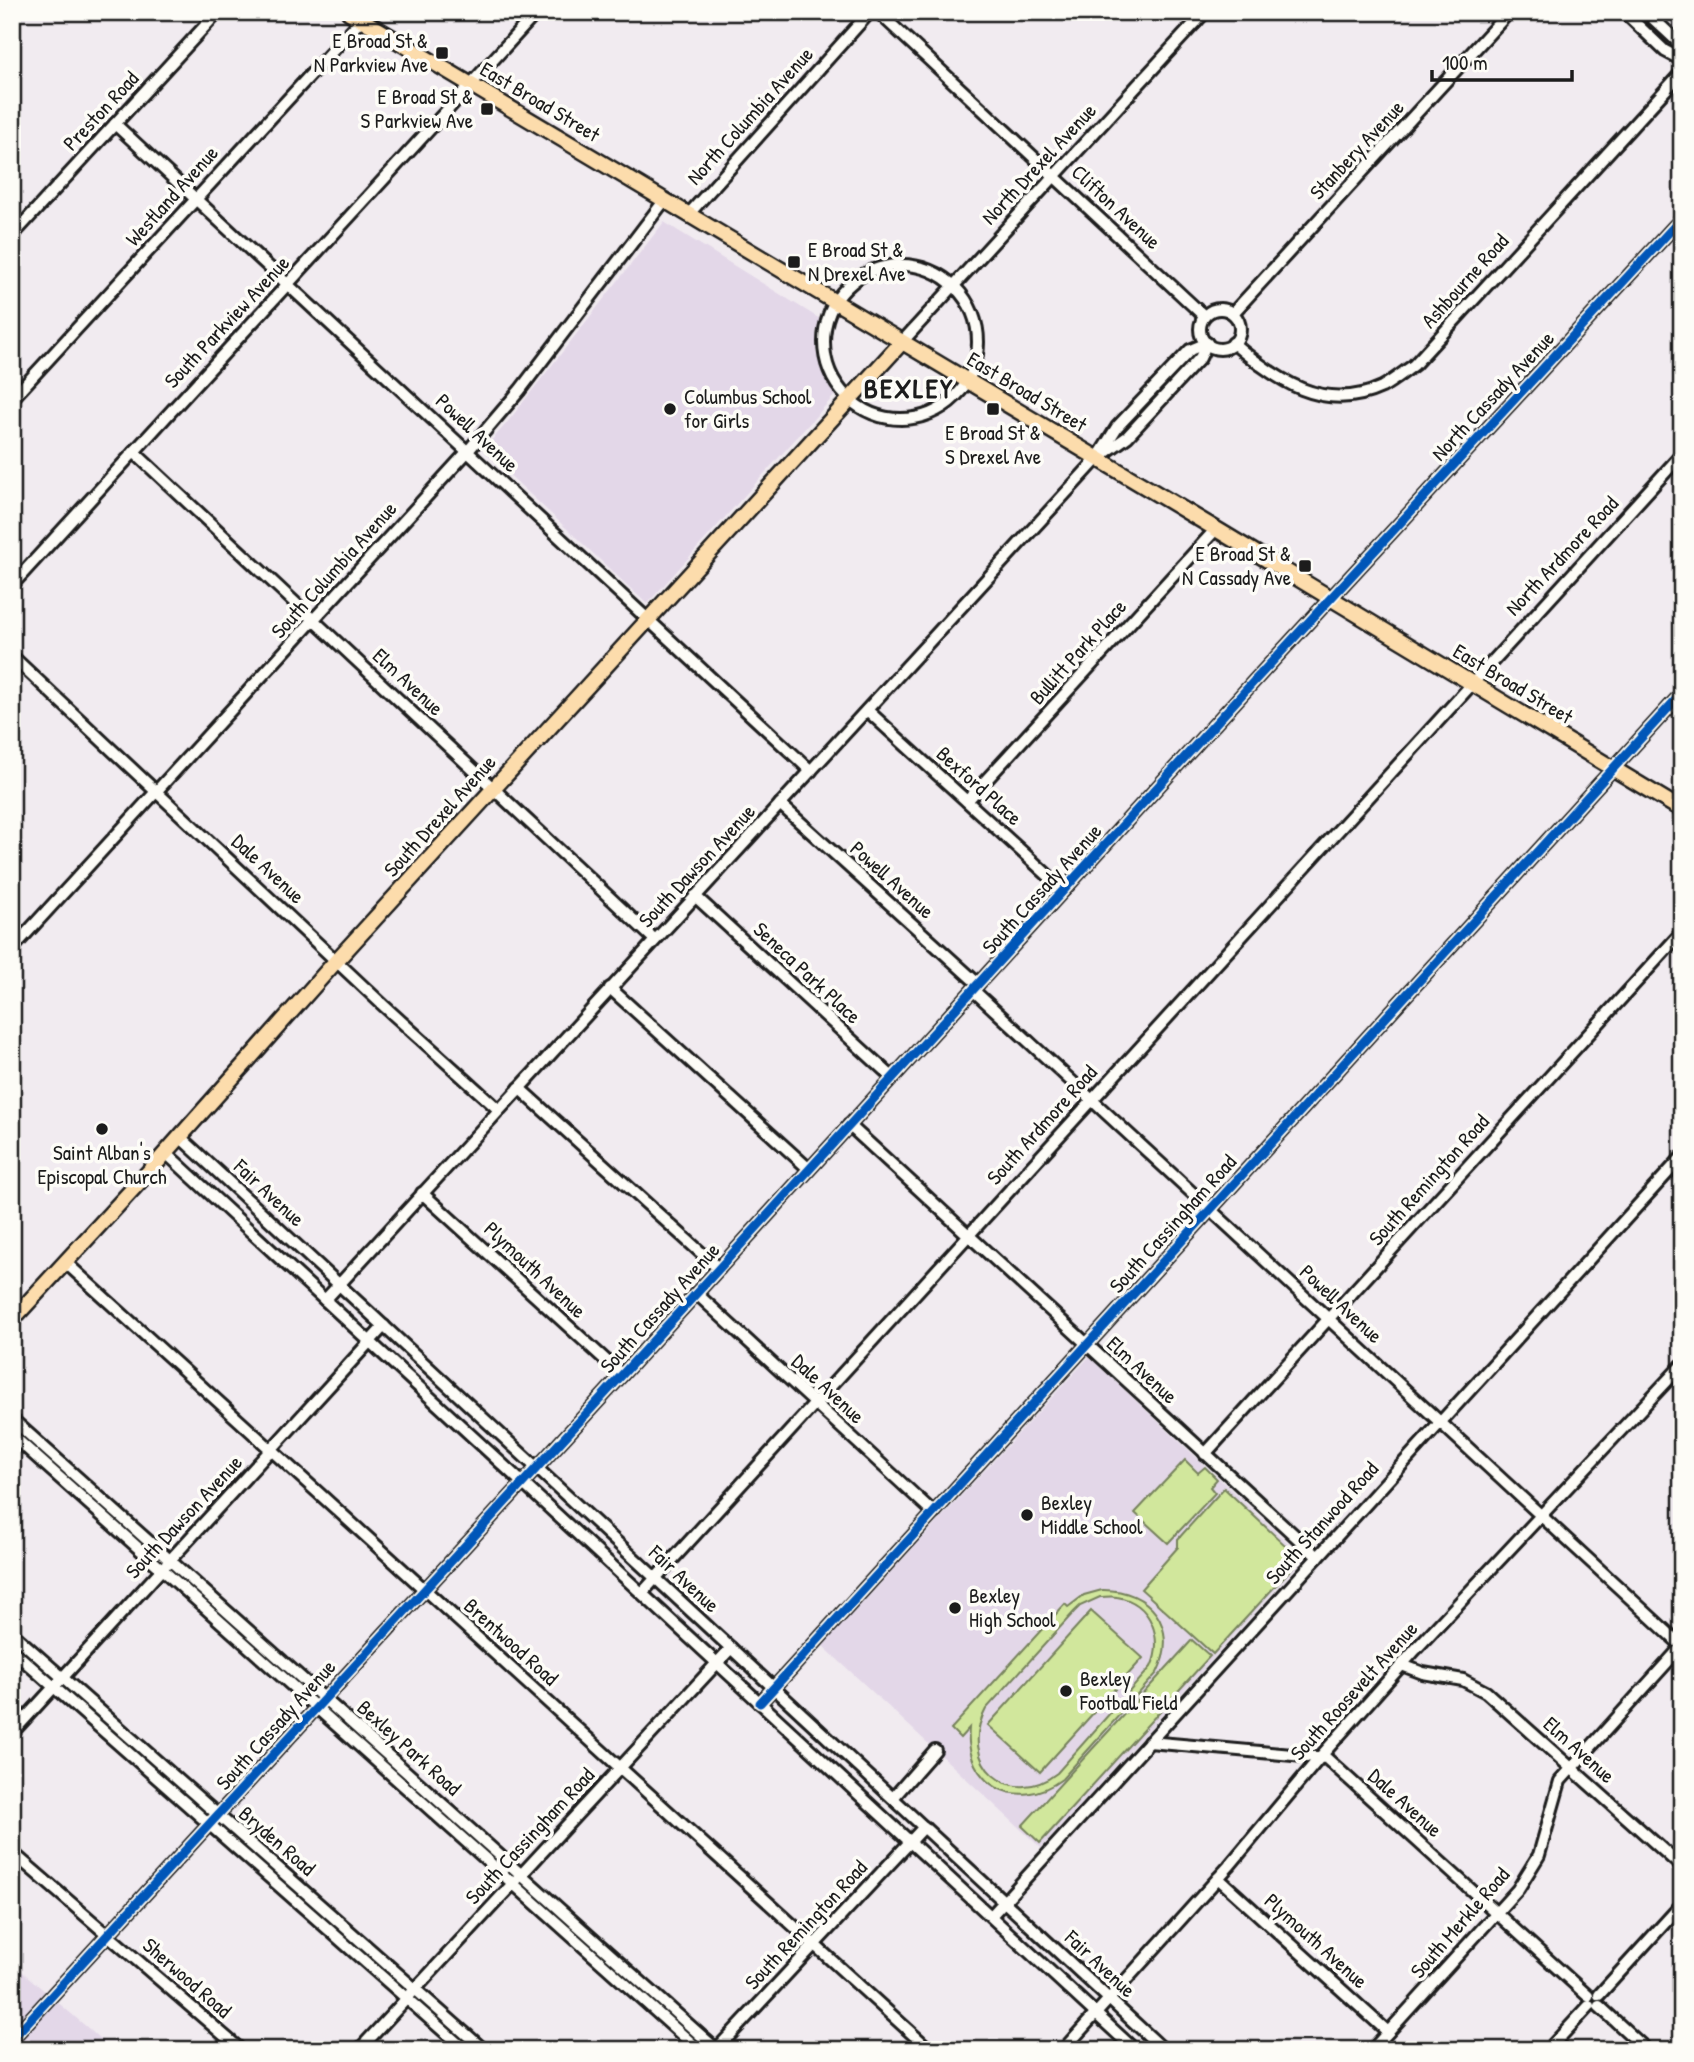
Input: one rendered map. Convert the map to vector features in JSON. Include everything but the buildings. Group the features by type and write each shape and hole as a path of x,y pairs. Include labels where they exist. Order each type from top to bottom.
{"main road":[{"name":"East Broad Street","path":"355,16 1216,528 1682,810"},
{"name":"South Drexel Avenue","path":"12,1320 902,342"}],"street":[{"name":"Preston Road","path":"12,236 218,12"},
{"name":"South Parkview Avenue","path":"12,585 537,12"},
{"name":"North Columbia Avenue","path":"688,215 870,12"},
{"name":"Clifton Avenue","path":"878,12 1204,316"},
{"path":"1185,12 1195,22"},
{"name":"North Drexel Avenue","path":"902,342 1205,12"},
{"name":"Stanbery Avenue","path":"1233,313 1509,12"},
{"path":"1624,12 1665,51 1682,60"},
{"path":"1647,12 1676,40 1682,51"},
{"name":"Westland Avenue","path":"12,399 196,198 355,16"},
{"name":"Ashbourne Road","path":"1233,344 1271,375 1306,392 1346,396 1382,387 1414,365 1682,72"},
{"name":"Powell Avenue","path":"115,124 811,771"},
{"name":"South Columbia Avenue","path":"12,949 468,451 520,390 664,201"},
{"name":"North Cassady Avenue","path":"1331,598 1682,218"},
{"path":"891,265 925,268 954,286 971,309 977,331 976,357 967,381 946,405 933,412 904,419 877,415 850,399 834,379 825,353 825,327 835,302 859,277 874,269 891,265"},
{"path":"1215,310 1233,313 1240,332 1233,344 1221,348 1207,343 1200,328 1204,316 1215,310"},
{"path":"1097,459 1127,437 1200,358 1207,343"},
{"name":"Elm Avenue","path":"134,452 655,940"},
{"name":"North Ardmore Road","path":"1472,683 1682,454"},
{"name":"South Dawson Avenue","path":"325,1300 1097,459"},
{"name":"Bullitt Park Place","path":"967,801 1216,528"},
{"name":"South Cassady Avenue","path":"12,2039 1331,598"},
{"name":"Dale Avenue","path":"12,656 498,1109"},
{"name":"South Ardmore Road","path":"642,1593 1472,683"},
{"name":"South Cassingham Road","path":"760,1703 1682,693"},
{"name":"Bexford Place","path":"867,710 1064,890"},
{"name":"Powell Avenue","path":"780,804 976,987 1092,1100 1682,1646"},
{"name":"Seneca Park Place","path":"695,896 893,1078"},
{"name":"South Remington Road","path":"1205,1454 1682,932"},
{"path":"610,988 809,1169"},
{"path":"519,1088 719,1269"},
{"name":"Elm Avenue","path":"849,1125 1318,1557"},
{"name":"Fair Avenue","path":"179,1136 1164,2050"},
{"name":"Fair Avenue","path":"165,1152 1135,2050"},
{"name":"South Stanwood Road","path":"990,1916 1682,1157"},
{"name":"Plymouth Avenue","path":"422,1193 622,1375"},
{"name":"Brentwood Road","path":"65,1262 930,2050"},
{"name":"Dale Avenue","path":"696,1293 934,1513"},
{"name":"South Dawson Avenue","path":"12,1733 384,1326"},
{"name":"South Roosevelt Avenue","path":"1063,2050 1218,1878 1402,1665 1682,1365"},
{"name":"Bexley Park Road","path":"12,1419 166,1564 517,1879 699,2050"},
{"name":"Bexley Park Road","path":"12,1435 166,1564"},
{"name":"Bryden Road","path":"12,1633 484,2050"},
{"name":"South Merkle Road","path":"1372,2050 1518,1889 1539,1855 1560,1781 1682,1646"},
{"name":"South Cassingham Road","path":"359,2050 731,1648"},
{"name":"Bryden Road","path":"12,1650 465,2050"},
{"name":"Elm Avenue","path":"1402,1665 1423,1673 1455,1678 1475,1685 1496,1700 1682,1867"},
{"path":"1149,1742 1321,1756"},
{"path":"893,1798 935,1750"},
{"name":"Dale Avenue","path":"1321,1756 1332,1763 1647,2050"},
{"name":"South Remington Road","path":"717,2050 924,1827"},
{"name":"Sherwood Road","path":"12,1852 240,2050"},
{"name":"Plymouth Avenue","path":"1218,1878 1388,2032"},
{"name":"Bexley Park Road","path":"517,1879 717,2050"},
{"path":"1548,2050 1682,1904"}],"shaded area":[{"name":"Columbus School for Girls","path":"664,222 820,319 816,332 816,351 822,373 835,395 647,604 483,450"},
{"path":"1089,1357 1304,1558 1041,1848 823,1646"},
{"path":"12,1963 89,2029 112,2050 12,2050"}],"green space":[{"path":"1185,1460 1198,1473 1205,1467 1217,1479 1210,1487 1215,1493 1168,1543 1135,1513"},
{"path":"1224,1488 1300,1559 1213,1654 1141,1589 1178,1547 1178,1539"},
{"path":"1102,1590 1119,1591 1147,1604 1162,1626 1165,1640 1157,1673 1062,1779 1045,1789 1028,1793 1011,1793 997,1788 984,1778 975,1765 970,1748 969,1728 960,1738 951,1729 1065,1604 1068,1607 1084,1595","holes":["1100,1597 1129,1600 1146,1614 1155,1634 1155,1656 1151,1667 1057,1773 1039,1783 1022,1786 1006,1783 993,1775 983,1763 978,1747 979,1729 986,1709 1080,1606"]},
{"name":"Bexley Football Field","path":"1091,1611 1143,1658 1040,1772 988,1725"},
{"path":"1192,1640 1210,1656 1040,1843 1022,1826"}],"cycle path":[{"path":"12,2039 1256,679 1682,218"},
{"path":"760,1703 1682,693"}],"place":[{"name":"E Broad St & N Parkview Ave","path":"442,53"},
{"name":"E Broad St & S Parkview Ave","path":"487,109"},
{"name":"E Broad St & N Drexel Ave","path":"794,262"},
{"name":"Columbus School for Girls","path":"670,409"},
{"name":"E Broad St & S Drexel Ave","path":"993,409"},
{"name":"E Broad St & N Cassady Ave","path":"1305,566"},
{"name":"Saint Alban's Episcopal Church","path":"102,1129"},
{"name":"Bexley Middle School","path":"1027,1515"},
{"name":"Bexley High School","path":"955,1608"},
{"name":"Bexley Football Field","path":"1066,1691"}],"district":[{"name":"BEXLEY","path":"909,388"}]}
